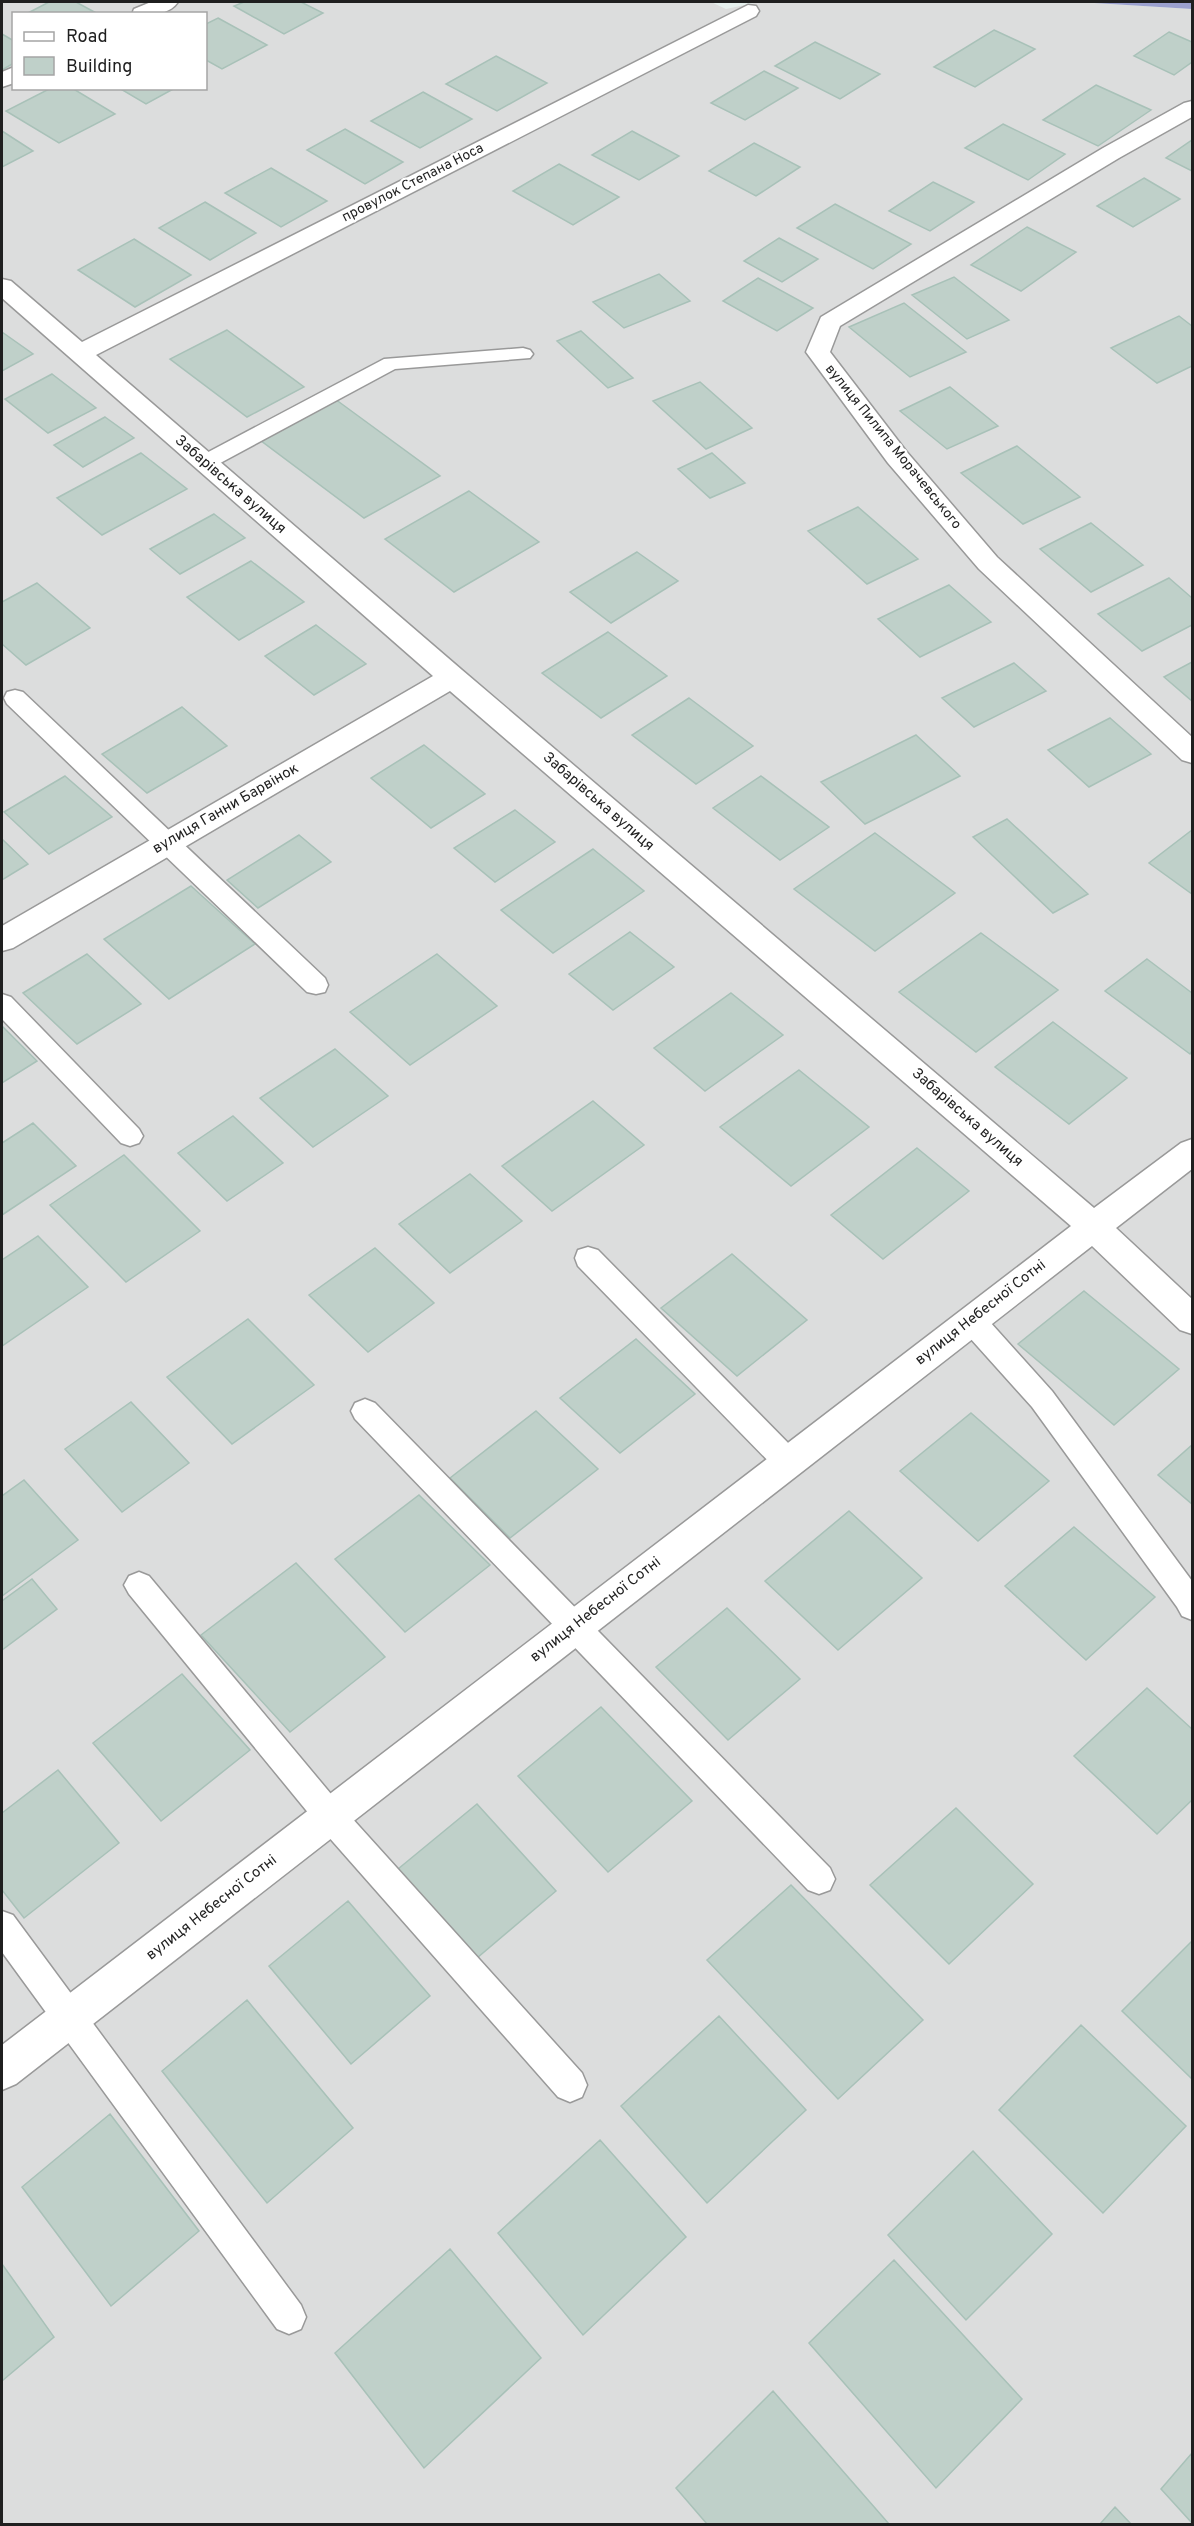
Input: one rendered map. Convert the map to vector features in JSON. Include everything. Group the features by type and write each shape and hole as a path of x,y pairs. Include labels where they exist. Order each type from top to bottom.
{"street":[{"path":"146,12 167,2"},
{"name":"провулок Степана Носа","path":"78,354 748,11"},
{"name":"вулиця Пилипа Морачевського","path":"1192,108 1111,153 830,322 818,352 897,457 988,563 1192,753"},
{"name":"Забарівська вулиця","path":"2,286 452,677 1093,1226 1192,1320"},
{"name":"вулиця Ганни Барвінок","path":"2,940 452,677"},
{"name":"вулиця Небесної Сотні","path":"2,2070 971,1320 1192,1152"}],"lane":[{"path":"204,463 391,363 523,354"},
{"path":"15,698 316,985"},
{"path":"2,1004 130,1136"},
{"path":"588,1258 788,1462"},
{"path":"971,1320 1042,1399 1188,1598 1192,1607"},
{"path":"365,1411 819,1879"},
{"path":"139,1585 330,1816 570,2085"},
{"path":"2,1926 289,2317"}],"shaded area":[{"path":"2,2 711,2 726,9 759,2 1078,2 1192,9 1192,2524 2,2524"},
{"path":"1078,2 1192,2 1192,9"}],"building":[{"path":"49,2 76,2 94,12 30,12"},
{"path":"244,2 301,2 323,13 284,34 234,6"},
{"path":"218,18 267,45 222,69 207,61 207,24"},
{"path":"994,30 1035,49 975,87 934,67"},
{"path":"1169,32 1192,42 1192,62 1174,75 1134,56"},
{"path":"2,34 12,40 12,64 2,70"},
{"path":"815,42 880,74 840,99 775,66"},
{"path":"496,56 547,83 497,111 446,84"},
{"path":"764,71 798,88 745,120 711,103"},
{"path":"1096,85 1151,110 1098,146 1043,120"},
{"path":"47,90 75,90 115,114 59,143 6,111"},
{"path":"122,90 171,90 146,104"},
{"path":"423,92 472,119 420,148 371,121"},
{"path":"1003,124 1065,154 1028,180 965,148"},
{"path":"345,129 403,162 365,184 307,150"},
{"path":"2,131 33,151 2,167"},
{"path":"632,131 679,156 639,180 592,155"},
{"path":"1192,140 1192,171 1166,158"},
{"path":"754,143 800,167 756,196 709,171"},
{"path":"559,164 619,197 573,225 513,191"},
{"path":"271,168 327,201 281,227 225,193"},
{"path":"1144,178 1180,199 1133,227 1097,206"},
{"path":"933,182 974,202 930,231 889,211"},
{"path":"205,202 256,233 210,260 159,228"},
{"path":"835,204 911,244 873,269 797,228"},
{"path":"1027,227 1076,252 1021,291 971,265"},
{"path":"779,238 818,259 782,282 744,261"},
{"path":"134,239 191,275 135,307 78,270"},
{"path":"659,274 690,301 624,328 593,302"},
{"path":"954,277 1009,320 967,339 912,295"},
{"path":"758,278 813,308 777,331 723,301"},
{"path":"904,303 966,352 910,377 849,327"},
{"path":"1179,316 1192,326 1192,366 1157,383 1111,348"},
{"path":"227,330 304,387 247,417 170,359"},
{"path":"581,331 633,378 608,388 557,341"},
{"path":"2,332 33,354 2,371"},
{"path":"52,374 96,408 48,433 5,399"},
{"path":"700,382 752,428 706,449 653,401"},
{"path":"950,387 998,426 947,449 900,411"},
{"path":"335,399 440,476 364,518 260,440"},
{"path":"105,417 134,438 83,467 54,445"},
{"path":"1017,446 1080,497 1023,524 961,473"},
{"path":"141,453 187,489 102,535 57,498"},
{"path":"712,453 745,483 710,498 678,469"},
{"path":"469,491 539,542 454,592 385,539"},
{"path":"858,507 918,559 867,584 808,531"},
{"path":"214,514 245,538 180,574 150,549"},
{"path":"1091,523 1143,565 1091,592 1040,549"},
{"path":"637,552 678,581 611,623 570,592"},
{"path":"251,561 304,602 239,640 187,597"},
{"path":"1169,578 1192,598 1192,625 1142,651 1098,614"},
{"path":"37,583 90,628 26,665 2,644 2,602"},
{"path":"949,585 991,622 920,657 878,619"},
{"path":"316,625 366,664 314,695 265,656"},
{"path":"608,632 667,676 601,718 542,673"},
{"path":"1192,662 1192,701 1164,677"},
{"path":"1014,663 1046,691 974,727 942,698"},
{"path":"689,698 753,746 696,784 632,735"},
{"path":"182,707 227,746 147,793 102,754"},
{"path":"1110,718 1151,754 1089,787 1048,750"},
{"path":"916,735 960,776 865,824 821,782"},
{"path":"424,745 485,794 431,828 371,778"},
{"path":"65,776 112,817 49,854 4,812"},
{"path":"761,776 829,827 780,860 713,808"},
{"path":"515,810 555,842 495,882 454,848"},
{"path":"1007,819 1088,894 1053,913 973,837"},
{"path":"1192,830 1192,894 1149,863"},
{"path":"875,833 955,893 875,951 794,889"},
{"path":"299,835 331,862 258,908 227,880"},
{"path":"2,839 28,864 2,880"},
{"path":"593,849 644,891 553,953 501,910"},
{"path":"191,886 255,944 169,999 104,939"},
{"path":"630,932 674,967 613,1010 569,974"},
{"path":"981,933 1058,990 976,1052 899,992"},
{"path":"87,954 141,1004 77,1044 23,993"},
{"path":"437,954 497,1006 410,1065 350,1012"},
{"path":"1147,959 1192,993 1192,1051 1190,1054 1105,991"},
{"path":"731,993 783,1035 705,1091 654,1048"},
{"path":"1053,1022 1127,1078 1069,1124 995,1067"},
{"path":"2,1026 37,1061 2,1083"},
{"path":"335,1049 388,1096 313,1147 260,1098"},
{"path":"799,1070 869,1127 791,1186 720,1127"},
{"path":"593,1101 644,1145 552,1211 502,1166"},
{"path":"233,1116 283,1163 227,1201 178,1153"},
{"path":"33,1123 76,1166 2,1215 2,1143"},
{"path":"917,1148 969,1191 883,1259 831,1215"},
{"path":"124,1155 200,1231 126,1282 50,1205"},
{"path":"470,1174 522,1221 450,1273 399,1224"},
{"path":"38,1236 88,1287 2,1346 2,1260"},
{"path":"375,1248 434,1303 368,1352 309,1295"},
{"path":"732,1254 807,1320 737,1376 661,1308"},
{"path":"1084,1291 1179,1369 1114,1425 1018,1344"},
{"path":"248,1319 314,1385 232,1444 167,1377"},
{"path":"636,1339 695,1394 620,1453 560,1398"},
{"path":"131,1402 189,1463 122,1512 65,1449"},
{"path":"536,1411 598,1469 510,1538 450,1478"},
{"path":"971,1413 1049,1481 978,1541 900,1471"},
{"path":"1192,1445 1192,1504 1158,1475"},
{"path":"24,1480 78,1540 2,1596 2,1496"},
{"path":"419,1495 490,1565 405,1632 335,1559"},
{"path":"849,1511 922,1578 838,1650 765,1581"},
{"path":"1074,1527 1155,1597 1086,1660 1005,1586"},
{"path":"296,1563 385,1657 290,1732 201,1635"},
{"path":"32,1579 57,1609 2,1650 2,1601"},
{"path":"727,1608 800,1679 728,1740 656,1667"},
{"path":"182,1674 250,1750 161,1821 93,1743"},
{"path":"1147,1688 1192,1729 1192,1800 1157,1834 1074,1756"},
{"path":"601,1707 692,1801 608,1872 518,1776"},
{"path":"58,1770 119,1843 24,1918 2,1890 2,1813"},
{"path":"477,1804 556,1891 477,1958 398,1869"},
{"path":"956,1808 1033,1884 949,1964 870,1885"},
{"path":"791,1885 923,2020 838,2099 707,1960"},
{"path":"348,1901 430,1996 351,2064 269,1966"},
{"path":"1192,1941 1192,2079 1122,2011"},
{"path":"247,2000 353,2128 267,2203 162,2071"},
{"path":"719,2016 806,2110 707,2203 621,2106"},
{"path":"1081,2025 1186,2126 1103,2213 999,2110"},
{"path":"110,2114 199,2231 111,2306 22,2187"},
{"path":"600,2140 686,2237 583,2335 498,2233"},
{"path":"973,2151 1052,2234 966,2320 888,2235"},
{"path":"450,2249 541,2358 424,2468 335,2353"},
{"path":"894,2260 1022,2399 936,2488 809,2343"},
{"path":"2,2264 54,2337 2,2381"},
{"path":"773,2391 889,2524 707,2524 676,2488"},
{"path":"1192,2453 1192,2523 1161,2489"},
{"path":"1115,2507 1131,2524 1100,2524"}]}
